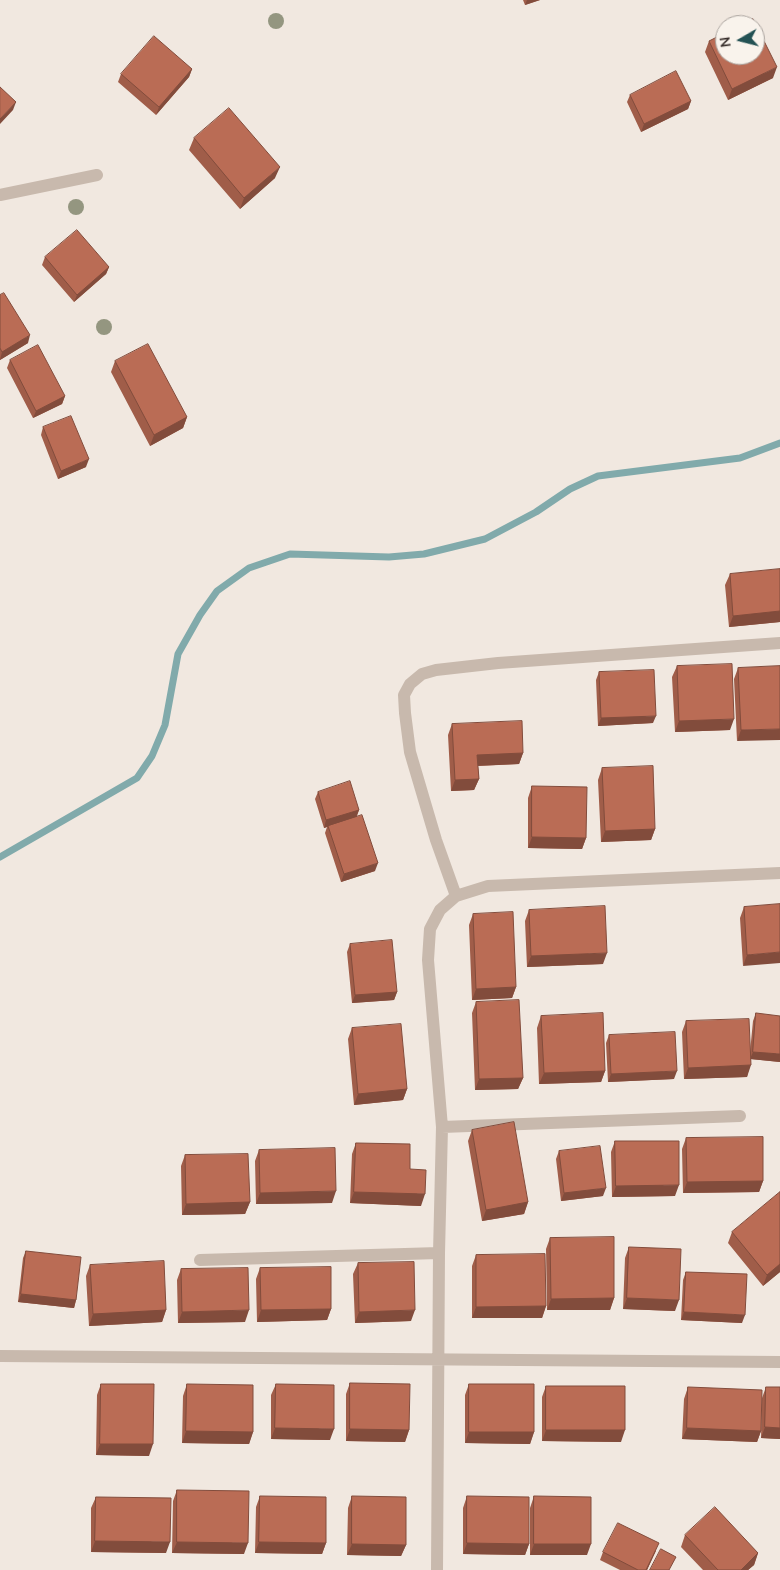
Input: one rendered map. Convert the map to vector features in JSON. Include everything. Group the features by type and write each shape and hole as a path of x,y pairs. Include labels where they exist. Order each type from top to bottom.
{"street":[{"path":"0,195 97,175"},
{"path":"456,896 436,840 410,752 404,695 410,684 422,674 436,670 480,665 626,653 780,644"},
{"path":"438,1570 438,1359 442,1128 428,960 430,929 440,910 456,896 488,886 780,873"},
{"path":"442,1128 740,1116"},
{"path":"200,1260 439,1253"},
{"path":"0,1356 780,1362"}],"building":[{"path":"154,36 192,69 159,107 121,74"},
{"path":"715,38 715,54 709,41"},
{"path":"765,43 777,67 732,89 720,65 765,65"},
{"path":"676,71 691,101 644,124 630,95"},
{"path":"0,87 16,102 0,119"},
{"path":"229,108 280,167 244,198 194,138"},
{"path":"77,230 109,267 77,295 45,257"},
{"path":"4,293 30,335 2,352 0,348 0,295"},
{"path":"148,344 187,417 154,435 115,361"},
{"path":"38,345 65,396 36,411 10,360"},
{"path":"71,416 89,459 61,471 43,427"},
{"path":"780,569 780,611 733,616 730,574"},
{"path":"732,664 734,719 679,721 677,666"},
{"path":"780,666 780,729 741,730 738,668"},
{"path":"654,670 656,716 601,718 599,672"},
{"path":"522,721 523,753 477,755 479,779 455,780 452,724"},
{"path":"653,766 655,829 605,831 602,768"},
{"path":"350,781 359,810 326,820 318,792"},
{"path":"532,786 587,787 586,838 532,837"},
{"path":"362,815 378,863 344,874 328,826"},
{"path":"780,904 780,952 747,955 744,907"},
{"path":"605,906 607,953 531,956 529,910"},
{"path":"513,912 516,987 476,989 473,914"},
{"path":"392,940 397,992 355,995 350,944"},
{"path":"519,1000 523,1078 479,1079 476,1002"},
{"path":"603,1013 605,1071 544,1073 541,1016"},
{"path":"756,1013 780,1016 780,1054 753,1052"},
{"path":"749,1019 751,1065 688,1068 686,1021"},
{"path":"401,1024 407,1089 358,1094 352,1028"},
{"path":"675,1032 677,1071 611,1074 609,1035"},
{"path":"514,1122 528,1202 486,1210 472,1130"},
{"path":"763,1137 763,1181 687,1182 686,1138"},
{"path":"615,1141 679,1141 679,1185 616,1186"},
{"path":"356,1143 410,1144 410,1169 426,1170 425,1194 354,1192"},
{"path":"600,1146 606,1188 564,1193 559,1151"},
{"path":"335,1148 336,1191 260,1193 259,1150"},
{"path":"248,1154 250,1202 186,1204 185,1155"},
{"path":"780,1192 780,1264 767,1275 732,1232"},
{"path":"614,1237 614,1298 551,1299 550,1238"},
{"path":"629,1247 681,1249 679,1300 627,1298"},
{"path":"26,1251 81,1257 76,1300 21,1294"},
{"path":"545,1254 546,1306 476,1307 476,1255"},
{"path":"164,1261 166,1310 93,1314 90,1265"},
{"path":"414,1262 415,1310 359,1312 358,1263"},
{"path":"331,1267 331,1309 261,1310 260,1268"},
{"path":"248,1268 249,1310 182,1312 181,1269"},
{"path":"686,1272 747,1274 745,1315 684,1312"},
{"path":"350,1383 410,1384 409,1430 350,1429"},
{"path":"101,1384 154,1384 153,1444 100,1444"},
{"path":"187,1384 253,1385 253,1432 186,1431"},
{"path":"276,1384 334,1385 334,1429 275,1428"},
{"path":"469,1384 534,1384 534,1432 469,1432"},
{"path":"546,1386 625,1386 625,1430 546,1430"},
{"path":"688,1387 762,1390 761,1431 687,1428"},
{"path":"766,1387 780,1387 780,1428 765,1427"},
{"path":"177,1490 249,1491 248,1543 177,1542"},
{"path":"260,1496 326,1497 326,1543 259,1542"},
{"path":"352,1496 406,1497 406,1545 352,1544"},
{"path":"467,1496 529,1497 529,1544 467,1543"},
{"path":"534,1496 591,1497 591,1544 534,1544"},
{"path":"96,1497 171,1498 170,1542 95,1541"},
{"path":"715,1507 758,1553 741,1570 718,1570 685,1535"},
{"path":"618,1523 659,1543 646,1570 638,1570 603,1552"},
{"path":"661,1549 676,1557 669,1570 650,1570"}],"waterway":[{"path":"0,857 137,778 152,756 165,725 178,654 200,615 217,591 249,568 290,554 389,557 424,554 485,539 536,512 570,489 598,476 740,458 780,443"}]}
